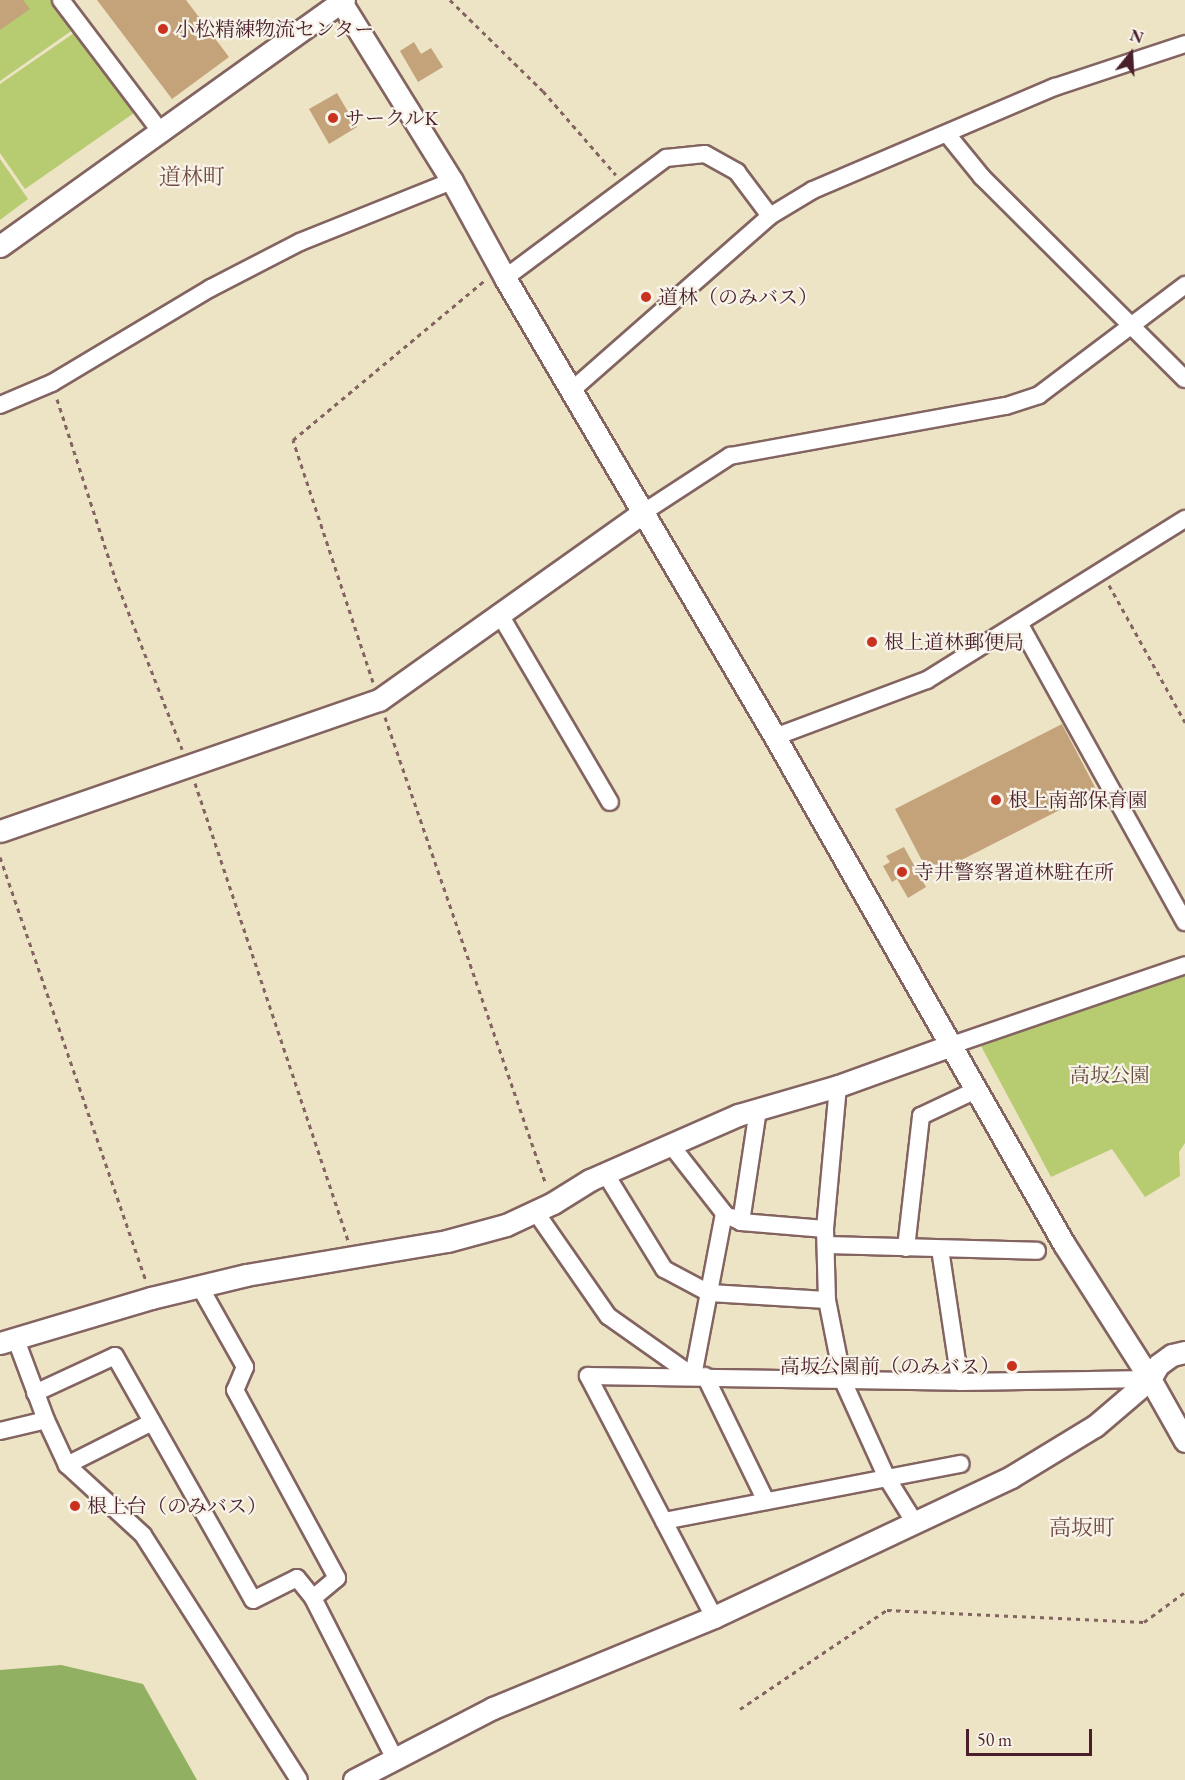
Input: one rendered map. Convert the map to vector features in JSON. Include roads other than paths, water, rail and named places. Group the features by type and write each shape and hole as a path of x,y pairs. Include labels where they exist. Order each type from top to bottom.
{"street":[{"path":"61,0 160,131"},
{"path":"0,246 342,1 452,181 502,273 775,737 1064,1244 1150,1379 1185,1441"},
{"path":"572,390 770,216 813,190 860,168 947,134 1055,87 1185,44"},
{"path":"947,134 982,177 1185,379"},
{"path":"502,273 627,188 666,158 705,154 737,172 770,216"},
{"path":"0,405 52,383 211,288 300,242 452,181"},
{"path":"0,831 189,768 379,700 644,512 730,456 1006,406 1039,395 1185,285"},
{"path":"775,737 927,680 1185,519"},
{"path":"499,613 610,802"},
{"path":"1019,623 1185,922"},
{"path":"299,1780 143,1535 67,1465 35,1392 8,1340 151,1298 246,1275 447,1241 506,1225 605,1173 670,1143 758,1109 838,1086 1185,965"},
{"path":"838,1086 825,1237 827,1300 843,1381 887,1478 915,1523"},
{"path":"906,1248 921,1116 976,1090"},
{"path":"741,1222 758,1109"},
{"path":"670,1143 724,1213 741,1222 906,1248 1037,1251"},
{"path":"605,1173 664,1269 709,1293 827,1300"},
{"path":"544,1207 608,1316 699,1376 766,1502"},
{"path":"699,1376 709,1293 724,1213"},
{"path":"940,1249 960,1382"},
{"path":"200,1287 245,1367 235,1390 337,1578 313,1598"},
{"path":"354,1780 493,1708 714,1617 1011,1477 1095,1426 1150,1379 1158,1365 1172,1355 1185,1352"},
{"path":"35,1392 115,1356 252,1600 297,1578 313,1598 395,1759"},
{"path":"714,1617 588,1376 960,1382 1150,1379"},
{"path":"0,1431 46,1420"},
{"path":"67,1465 152,1422"},
{"path":"664,1521 961,1464"}],"place":[{"name":"小松精練物流センター","path":"163,29"},
{"name":"サークルK","path":"333,118"},
{"name":"道林（のみバス）","path":"646,297"},
{"name":"根上道林郵便局","path":"872,642"},
{"name":"根上南部保育園","path":"996,800"},
{"name":"寺井警察署道林駐在所","path":"902,872"},
{"name":"高坂公園前（のみバス）","path":"1012,1366"},
{"name":"根上台（のみバス）","path":"75,1506"}],"district":[{"name":"道林町","path":"192,177"},
{"name":"高坂町","path":"1082,1528"}],"park label":[{"name":"高坂公園","path":"1110,1075"}]}
